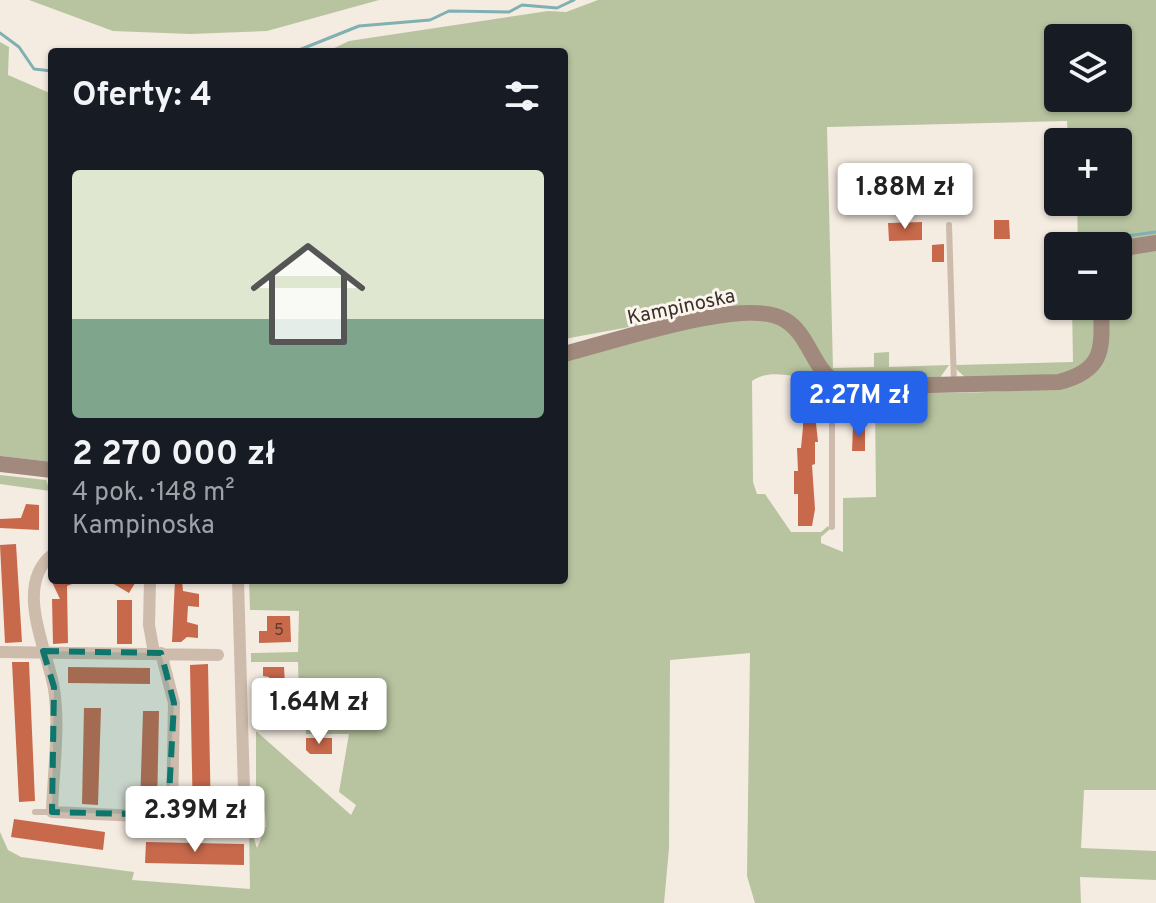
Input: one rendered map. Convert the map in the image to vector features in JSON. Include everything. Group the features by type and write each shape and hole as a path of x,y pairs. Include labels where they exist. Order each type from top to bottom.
{"street":[{"path":"1132,247 1156,243"},
{"name":"Kampinoska","path":"568,353 657,329 764,312 793,326 827,377 836,383"},
{"path":"836,383 857,388 1059,382 1083,373 1095,363 1102,345 1101,320"},
{"path":"0,464 48,470"},
{"path":"48,561 37,577 37,631 54,697 52,812 160,817 172,811 174,703 149,625 150,584"},
{"path":"238,584 245,825"},
{"path":"0,652 218,655"}],"lane":[{"path":"949,225 954,384"},
{"path":"832,527 832,393 836,383"},
{"path":"35,812 52,812"},
{"path":"149,830 245,831 245,825"}],"highlighted area":[{"path":"43,651 161,653 174,703 168,815 52,812 54,687"}],"green space":[{"path":"29,0 379,0 267,31 190,34 113,31"},
{"path":"598,0 1156,0 1156,239 1132,243 1132,232 1078,232 1077,216 1132,216 1132,128 1067,128 1067,121 827,127 833,368 874,367 874,353 889,352 889,367 949,365 939,379 861,384 837,379 793,320 662,321 568,338 568,48 334,48 349,41 548,11 566,12"},
{"path":"0,42 9,47 8,75 48,92 48,462 0,456"},
{"path":"1156,249 1156,790 1084,790 1081,848 1156,851 1156,880 1080,877 1081,903 755,903 747,876 750,653 670,660 669,848 664,903 0,903 0,832 8,850 21,857 134,872 132,880 250,889 249,825 257,848 266,826 265,813 256,800 256,731 351,815 356,805 339,792 349,734 306,734 305,696 299,696 298,662 251,662 251,653 298,652 299,611 250,610 249,584 568,584 568,360 706,324 762,320 786,328 802,347 815,375 809,379 772,374 752,381 753,482 757,494 765,494 791,532 821,532 828,526 830,529 821,537 821,543 843,552 843,498 876,497 875,404 841,402 840,396 978,392 1053,386 1082,378 1100,366 1106,354 1107,320 1132,320 1132,254"},
{"path":"1072,320 1096,320 1097,341 1089,359 1067,374 967,379 956,369 956,365 1073,362"},
{"path":"0,475 46,480 48,491 0,484"}],"building":[{"path":"994,220 1009,220 1010,239 994,239"},
{"path":"922,222 922,240 889,241 888,223"},
{"path":"944,244 944,262 932,262 932,245"},
{"path":"803,398 812,398 820,406 820,414 815,414 818,442 815,442 815,464 812,465 815,509 812,526 798,526 798,494 794,494 794,471 798,471 797,448 801,448 803,427"},
{"path":"853,426 865,426 865,451 852,451"},
{"path":"26,504 39,505 39,530 0,528 0,519 21,518"},
{"path":"16,544 22,642 5,643 0,545"},
{"path":"53,584 72,584 67,586 68,643 53,644 52,599 60,599"},
{"path":"114,584 135,584 129,593"},
{"path":"175,584 182,584 183,591 199,594 199,607 188,606 187,622 198,625 198,638 187,637 181,642 172,642"},
{"path":"117,600 132,600 132,644 117,644"},
{"path":"267,616 290,616 291,642 259,643 259,631 267,631"},
{"path":"12,662 29,662 35,801 19,802"},
{"path":"208,664 211,821 193,821 190,665"},
{"path":"68,667 150,668 150,684 68,683"},
{"path":"263,667 284,667 285,685 269,685 269,677 263,676"},
{"path":"84,708 101,708 98,805 82,804"},
{"path":"143,711 159,711 157,807 140,806"},
{"path":"306,738 332,738 332,754 310,754 306,750"},
{"path":"14,819 105,832 103,850 11,837"},
{"path":"146,842 244,844 244,865 145,863"}],"waterway":[{"path":"304,48 359,26 430,20 449,11 509,12 522,5 557,8 574,0"},
{"path":"0,33 19,47 34,69 48,71"},
{"path":"1132,235 1156,232"}]}
